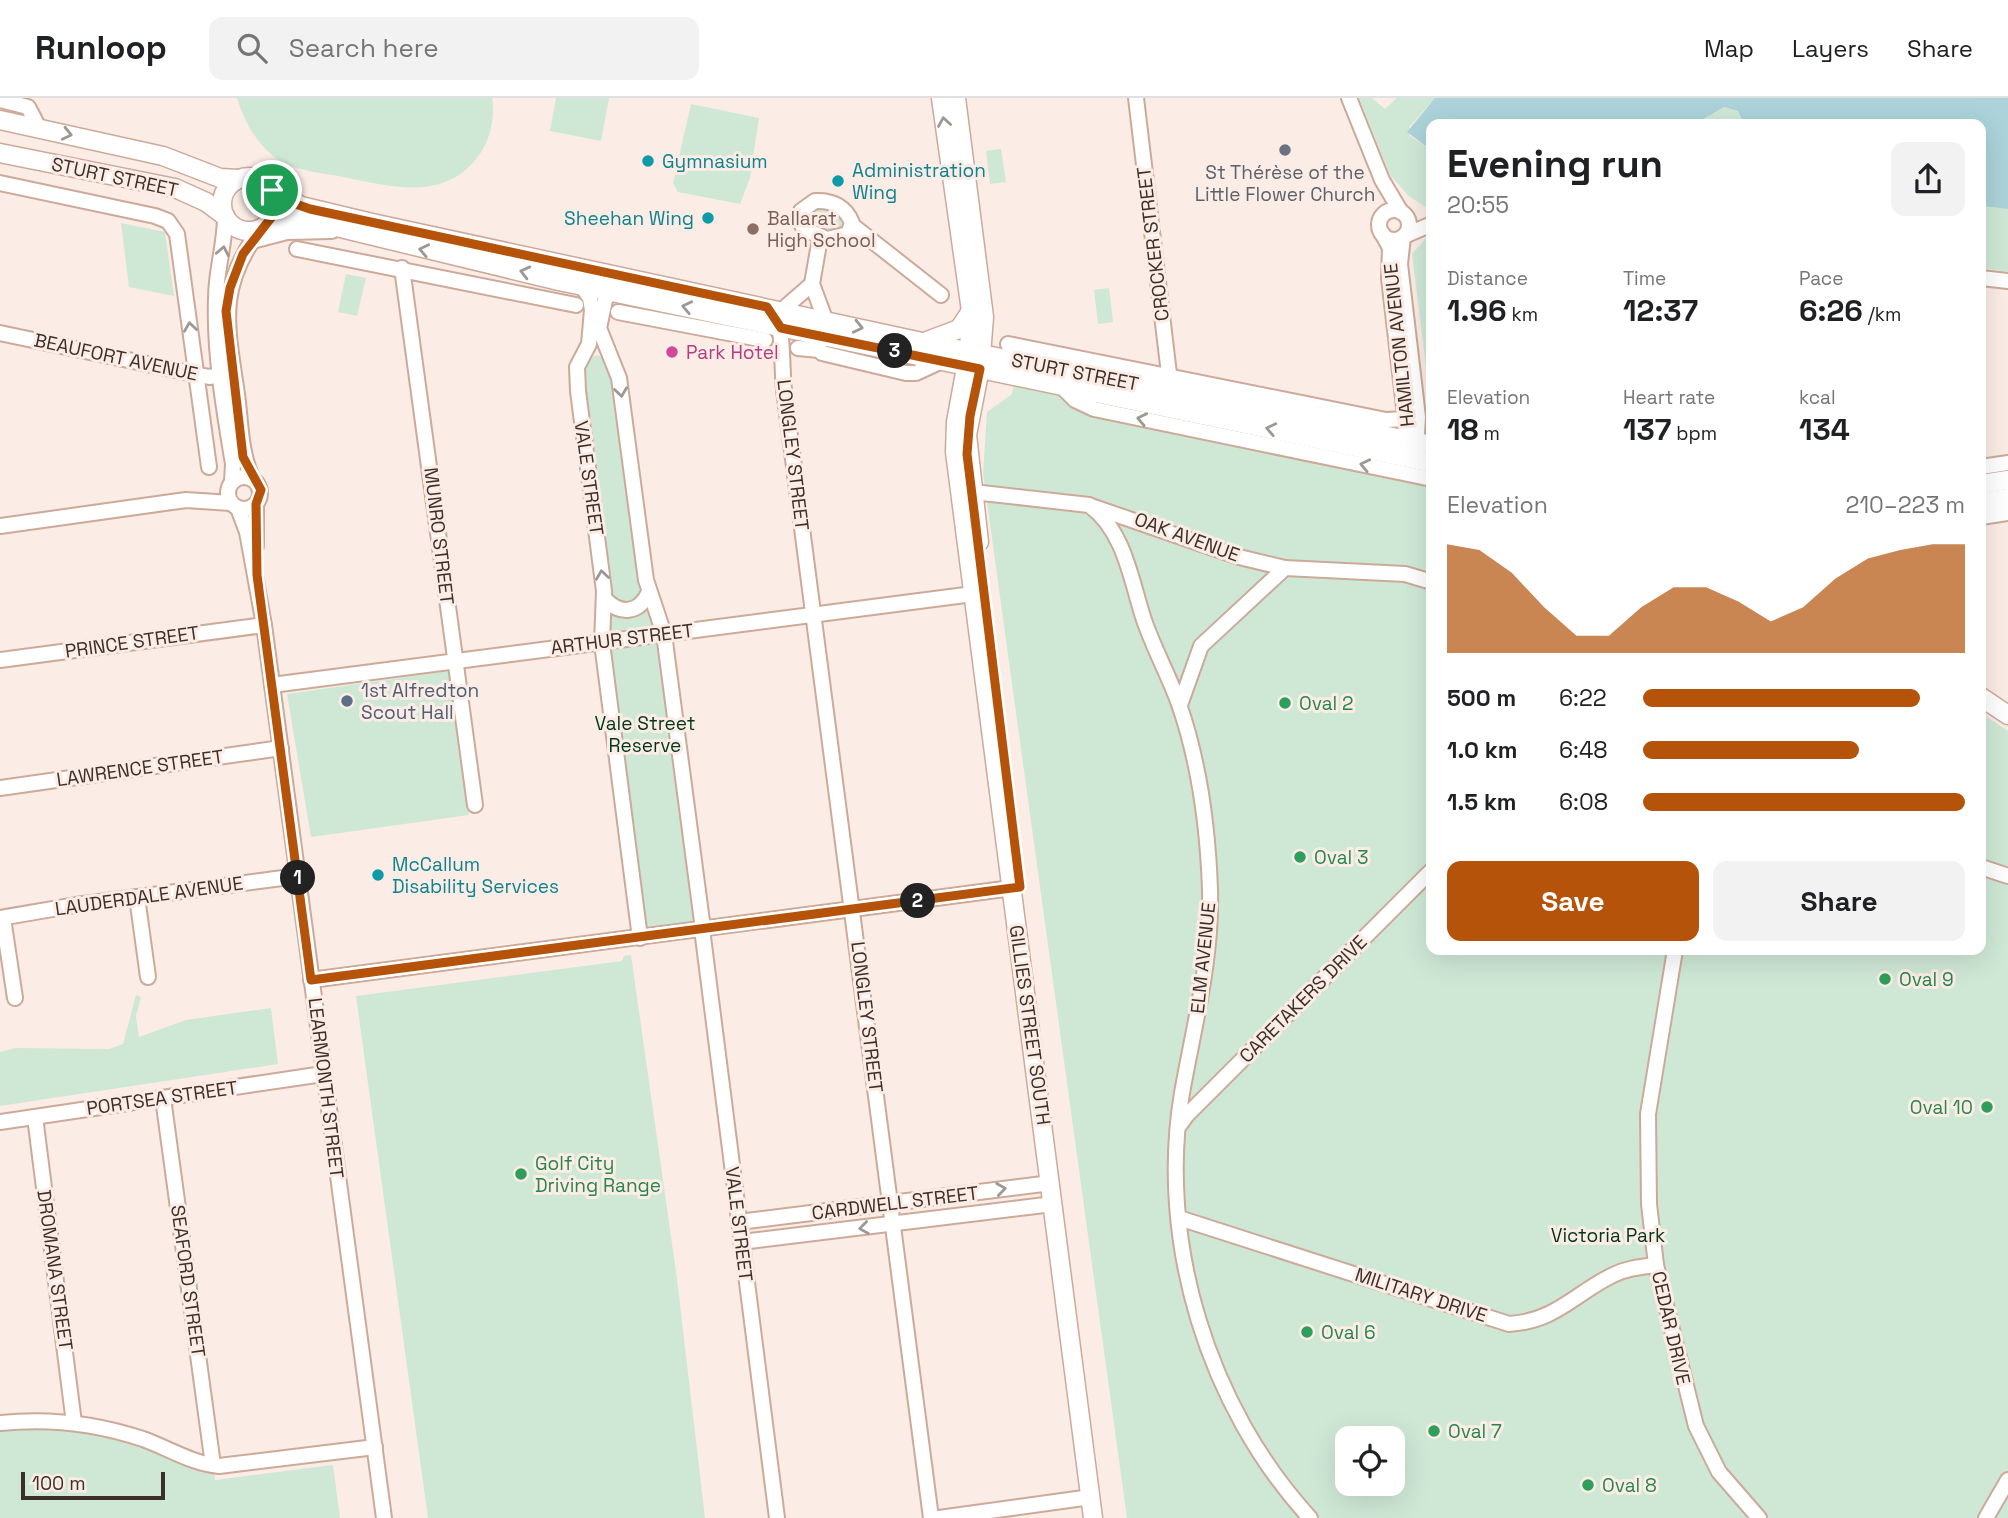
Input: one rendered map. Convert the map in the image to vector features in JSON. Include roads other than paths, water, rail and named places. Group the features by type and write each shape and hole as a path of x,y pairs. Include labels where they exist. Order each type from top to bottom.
{"main road":[{"path":"941,98 971,311 975,360"},
{"path":"956,98 982,290 975,360"},
{"name":"STURT STREET","path":"0,120 163,156 220,178 238,179"},
{"name":"STURT STREET","path":"0,153 175,188 206,202 225,217"},
{"path":"257,178 272,190 276,204 261,230 244,230 225,217 224,193 238,179 257,178"},
{"name":"STURT STREET","path":"272,190 287,201 310,209 769,322 802,340 943,361 975,360 1170,382 1419,451"},
{"name":"STURT STREET","path":"261,230 300,219 559,281 769,322 825,319 922,342 1060,385 1419,451"},
{"path":"922,342 951,333 971,311"},
{"name":"GILLIES STREET SOUTH","path":"975,360 967,435 979,594"},
{"name":"GILLIES STREET SOUTH","path":"975,360 954,443 979,594 1095,1497 1102,1518"},
{"path":"1986,483 2008,480"},
{"path":"1986,501 2008,498"},
{"path":"1986,700 2008,715"},
{"name":"GILLIES STREET SOUTH","path":"1093,1518 1095,1497"}],"street":[{"name":"CROCKER STREET","path":"1136,98 1170,382"},
{"path":"1349,98 1382,180 1409,223 1403,237"},
{"name":"STURT STREET","path":"0,100 28,107 39,128"},
{"path":"1382,180 1385,205 1382,233 1391,240 1426,227"},
{"name":"STURT STREET","path":"0,183 155,216 172,225 177,234 197,375"},
{"path":"852,225 844,237 820,238 806,231 800,221 801,211 812,202 825,201 838,205 849,216 852,225 941,295"},
{"path":"1382,218 1391,211 1426,217"},
{"path":"186,500 235,505 247,509 256,504 261,490 252,478 243,457 216,296 225,217"},
{"path":"235,505 228,495 233,464 226,325 234,274 261,230 353,233 363,260"},
{"name":"HAMILTON AVENUE","path":"1382,233 1390,248 1389,278 1407,419 1419,451"},
{"name":"HAMILTON AVENUE","path":"1403,237 1400,264 1417,408 1419,451"},
{"path":"820,238 813,284 825,319"},
{"path":"297,249 363,260 576,305"},
{"name":"MUNRO STREET","path":"402,268 475,805"},
{"path":"1986,279 2008,281"},
{"path":"531,296 559,281"},
{"path":"728,334 769,322 813,284"},
{"name":"VALE STREET","path":"581,285 592,306 590,341 576,372 605,599 602,643 640,938"},
{"name":"VALE STREET","path":"607,291 598,323 620,383 649,592 664,634 777,1518"},
{"path":"635,296 642,317"},
{"name":"STURT STREET","path":"618,312 728,334 769,322"},
{"name":"LONGLEY STREET","path":"769,322 780,350 931,1518"},
{"name":"BEAUFORT AVENUE","path":"0,333 197,375 227,374"},
{"path":"802,340 818,350 909,373 943,361"},
{"name":"STURT STREET","path":"1008,344 1170,382 1386,420 1407,419"},
{"path":"582,358 593,351 608,354"},
{"path":"197,375 209,467"},
{"name":"STURT STREET","path":"1060,385 1079,403 1094,409 1426,478"},
{"path":"206,443 213,456 233,464"},
{"path":"1986,466 2008,463"},
{"path":"0,526 186,500 231,484 243,476 252,478"},
{"path":"972,492 1089,505"},
{"name":"LEARMONTH STREET","path":"256,504 257,575 384,1518"},
{"name":"LEARMONTH STREET","path":"235,505 257,575"},
{"name":"OAK AVENUE","path":"1089,505 1124,514 1239,557 1285,568 1405,574 1426,580"},
{"name":"ELM AVENUE","path":"1089,505 1104,518 1122,549 1145,622 1180,705 1201,805 1210,899 1206,968 1177,1130 1175,1168 1179,1218 1189,1282 1216,1366 1257,1446 1310,1518"},
{"path":"1986,516 2008,513"},
{"path":"1180,705 1200,646 1285,568"},
{"path":"605,599 616,609 630,610 642,604 649,592"},
{"name":"ARTHUR STREET","path":"272,685 979,594"},
{"name":"PRINCE STREET","path":"0,660 264,625"},
{"name":"LAWRENCE STREET","path":"0,788 281,748"},
{"path":"1986,869 2008,876"},
{"name":"LAUDERDALE AVENUE","path":"2,918 298,876"},
{"name":"CARETAKERS DRIVE","path":"1177,1130 1187,1115 1426,876"},
{"path":"311,980 1016,888"},
{"path":"137,897 148,977"},
{"path":"2,918 15,998"},
{"name":"CEDAR DRIVE","path":"1674,955 1648,1114 1649,1203 1656,1265 1696,1426 1719,1472 1759,1518"},
{"name":"PORTSEA STREET","path":"0,1122 323,1074"},
{"name":"SEAFORD STREET","path":"163,1098 213,1465"},
{"name":"DROMANA STREET","path":"34,1117 74,1423"},
{"name":"CARDWELL STREET","path":"739,1222 1056,1182"},
{"name":"CARDWELL STREET","path":"741,1242 1059,1203"},
{"name":"MILITARY DRIVE","path":"1179,1218 1509,1324 1548,1316 1625,1269 1656,1265"},
{"path":"0,1423 74,1423 137,1437 213,1465 374,1447"},
{"path":"1986,1518 2008,1480"},
{"path":"939,1518 1095,1497"}],"water":[{"path":"1435,98 2008,98 2008,209 1986,207 1986,119 1742,119 1738,111 1724,107 1704,119 1426,119 1426,146 1407,132"}],"place":[{"name":"St Thérèse of the Little Flower Church","path":"1285,150"},
{"name":"Gymnasium","path":"648,161"},
{"name":"Administration Wing","path":"838,181"},
{"name":"Sheehan Wing","path":"708,218"},
{"name":"Ballarat High School","path":"753,229"},
{"name":"Park Hotel","path":"672,352"},
{"name":"1st Alfredton Scout Hall","path":"347,701"},
{"name":"Oval 2","path":"1285,703"},
{"name":"Oval 3","path":"1300,857"},
{"name":"McCallum Disability Services","path":"378,875"},
{"name":"Oval 9","path":"1885,979"},
{"name":"Oval 10","path":"1987,1107"},
{"name":"Golf City Driving Range","path":"521,1174"},
{"name":"Oval 6","path":"1307,1332"},
{"name":"Oval 7","path":"1434,1431"},
{"name":"Oval 8","path":"1588,1485"}],"park label":[{"name":"Vale Street Reserve","path":"645,734"},
{"name":"Victoria Park","path":"1608,1235"}]}
